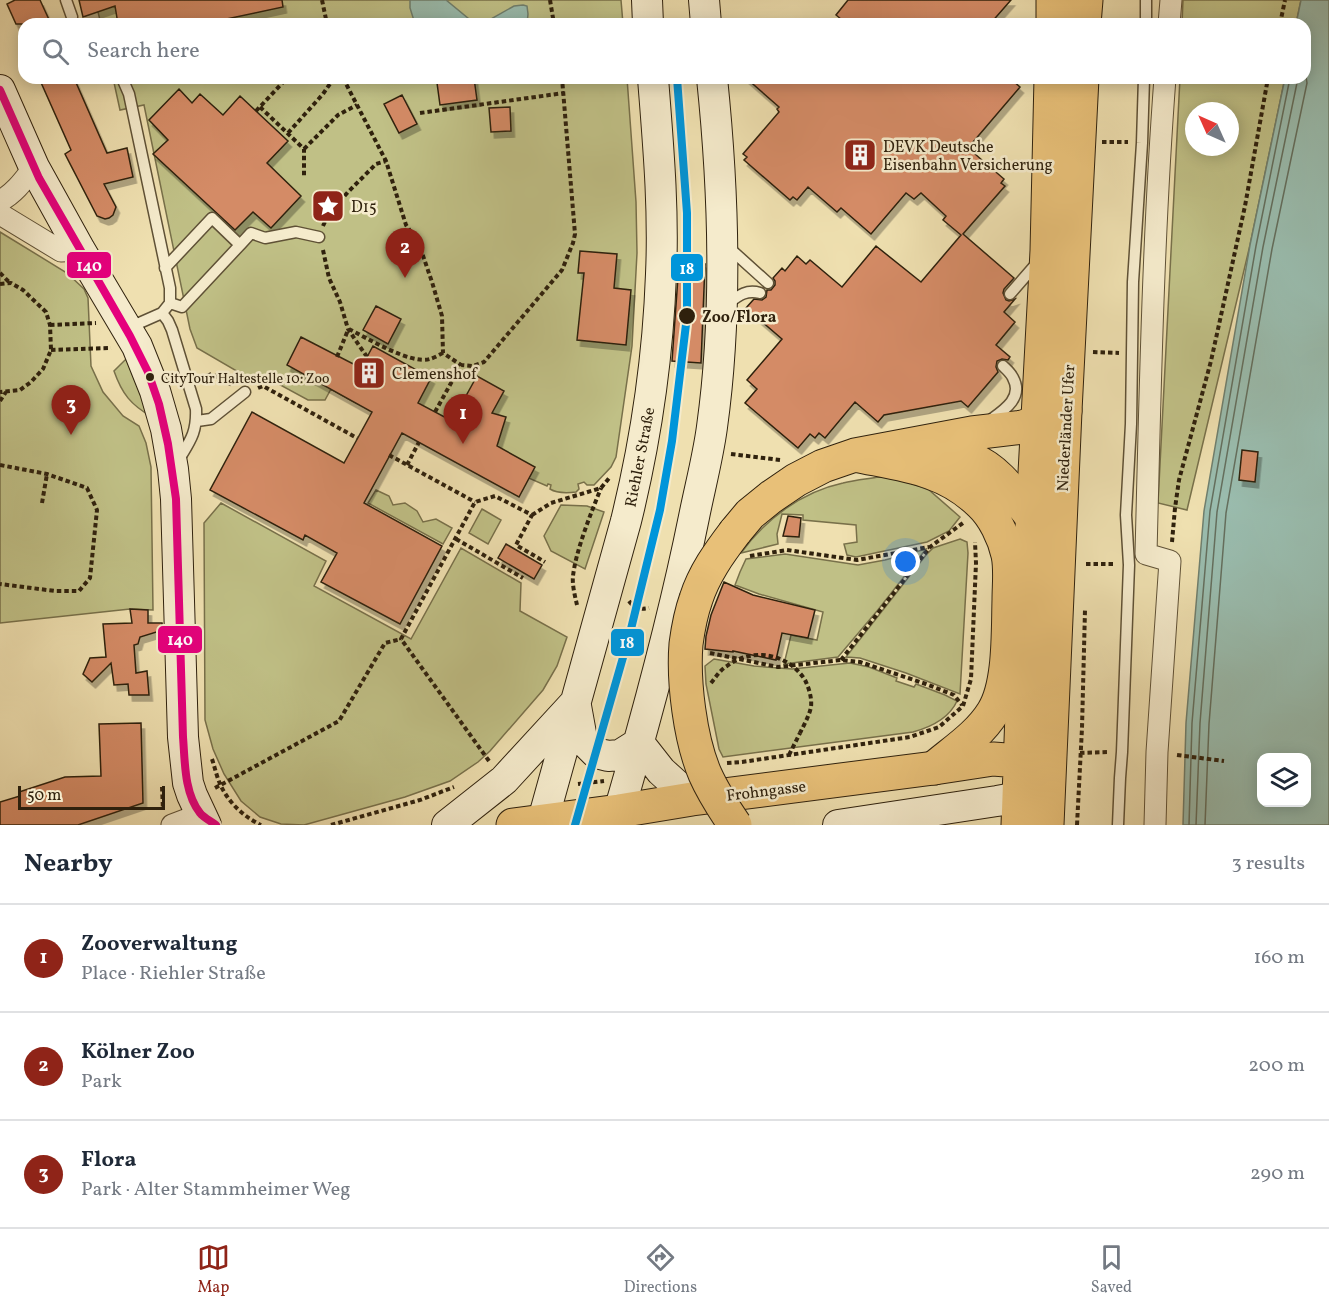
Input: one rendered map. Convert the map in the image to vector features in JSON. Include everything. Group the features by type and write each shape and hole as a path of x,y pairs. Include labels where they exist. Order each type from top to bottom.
{"main road":[{"path":"647,0 648,18"},
{"path":"704,0 706,18"},
{"path":"1053,0 1053,18"},
{"path":"1084,18 1086,0"},
{"name":"Riehler Straße","path":"538,824 575,703 637,478 650,403 661,273 660,171 653,84"},
{"path":"610,820 628,778 639,743 684,567 709,443 717,382 722,308 722,212 712,84"},
{"name":"Niederländer Ufer","path":"1047,825 1051,416 1047,251 1051,84"},
{"name":"Niederländer Ufer","path":"1019,811 1033,518 1051,416 1081,84"},
{"path":"0,90 34,167 137,346 155,391 166,429 176,499 184,759 192,795 207,821"},
{"path":"735,825 721,806 704,772 692,732 686,643 696,598 709,569 737,545 750,514 796,480 823,466 855,455 972,433 1023,427 1051,416"},
{"path":"919,443 974,460 1001,479 1033,518"},
{"path":"855,455 930,471 945,477 981,504 1004,541 1008,557 1008,645 1003,685 994,711 984,725 934,768"},
{"path":"575,703 582,739 596,753 608,756 620,754 639,743"},
{"path":"447,825 504,780 575,703"},
{"path":"639,743 661,771 692,799"},
{"name":"Frohngasse","path":"538,824 610,820 692,799 993,759 1020,761"},
{"path":"838,825 997,801 1019,811 1049,777 1020,761"}],"street":[{"path":"1170,18 1171,0"},
{"path":"1155,825 1157,752 1170,561 1146,554 1151,346 1164,84"},
{"path":"0,201 22,184 34,167"},
{"path":"0,214 61,252 80,250"},
{"path":"172,825 207,821"}],"lane":[{"path":"66,0 72,17"},
{"path":"1146,0 1146,18"},
{"path":"125,84 170,288 171,303 162,313 127,328"},
{"path":"1118,825 1129,565 1126,515 1131,424 1133,282 1143,136 1144,84"},
{"path":"165,268 212,218 240,245"},
{"path":"171,303 182,307 251,233 266,238 296,232 319,237"},
{"path":"722,242 768,283"},
{"path":"1010,294 1047,251"},
{"path":"722,308 740,294 759,293"},
{"path":"162,313 172,330 189,382 197,421 194,436 173,469"},
{"path":"972,433 1007,408 1015,398 1016,387 1013,377 1003,366"},
{"path":"197,421 211,419 245,392"}],"path":[{"path":"321,0 326,18"},
{"path":"550,0 553,18"},
{"path":"1281,18 1285,0"},
{"path":"256,111 281,84"},
{"path":"288,133 330,84"},
{"path":"346,84 386,161 406,225 419,244 442,316 443,353"},
{"path":"443,353 460,365 473,366 484,362 562,270 575,234 563,84"},
{"path":"1170,561 1174,508 1179,480 1210,361 1245,206 1267,84"},
{"path":"420,113 564,93"},
{"path":"304,149 338,116 357,105"},
{"path":"260,107 304,149 304,178"},
{"path":"1101,142 1133,143"},
{"path":"367,357 348,329 340,302 329,278 319,237 325,220 336,205 376,165 386,161"},
{"path":"0,273 10,283 23,290 46,312 50,325 51,350 43,369 31,382 20,390 0,392"},
{"path":"0,284 10,283"},
{"path":"50,325 87,324"},
{"path":"348,329 412,359 428,360 443,353"},
{"path":"338,357 348,329"},
{"path":"51,350 88,349"},
{"path":"1091,352 1124,353"},
{"path":"435,412 460,365"},
{"path":"189,382 212,374 245,392 263,386 357,438"},
{"path":"0,401 6,392"},
{"path":"406,465 419,442"},
{"path":"730,446 729,454 784,460"},
{"path":"389,455 475,502 495,496 532,515"},
{"path":"0,465 47,474 87,488 97,510 90,578 79,591 55,591 0,584"},
{"path":"577,610 573,578 578,555 601,488 613,473"},
{"path":"42,503 47,474"},
{"path":"545,562 516,545 532,515 551,503 601,488"},
{"path":"261,825 231,804 220,786 339,721 385,643 401,639 475,502"},
{"path":"841,660 930,547 968,520"},
{"path":"456,539 524,578"},
{"path":"720,763 742,762 910,737 939,727 963,706 971,679 975,542"},
{"path":"737,545 857,560 930,547"},
{"path":"1086,564 1115,564"},
{"path":"401,639 490,763 498,755"},
{"path":"704,652 778,667 841,660 860,662 954,695 963,706"},
{"path":"710,685 727,665 745,657 765,655 783,660 793,666 808,686 811,704 809,714 789,755"},
{"path":"1077,825 1082,728"},
{"path":"1080,753 1110,752"},
{"path":"1157,752 1224,761"},
{"path":"331,825 420,800 460,785"}],"green space":[{"path":"95,0 621,0 622,18 100,18"},
{"path":"1183,0 1301,0 1297,18 1182,18"},
{"path":"114,84 627,84 636,202 637,253 632,346 616,457 611,467 594,485 587,485 584,482 578,484 579,489 576,492 556,492 550,489 551,485 547,486 354,402 331,389 325,400 308,400 264,376 252,380 197,348 190,329 144,105 120,110"},
{"path":"1180,84 1284,84 1250,245 1187,510 1158,503"},
{"path":"0,232 67,273 84,289 88,298 91,366 103,392 123,416 139,426 146,443 151,467 153,610 130,609 0,623"},
{"path":"129,358 152,417 128,398 117,379 114,371"},
{"path":"879,477 897,478 929,490 960,517 949,531 927,542 856,557 847,555 844,544 857,542 856,525 803,520 803,515 782,514 777,534 778,544 741,553 773,518 799,500 828,487"},
{"path":"376,490 389,496 393,505 405,503 417,511 423,522 436,519 452,528 443,544 368,503"},
{"path":"221,503 326,561 314,586 411,639 461,548 521,583 520,611 567,637 557,666 543,690 490,751 450,781 405,797 304,825 281,824 260,817 241,801 224,774 213,749 205,720 204,523"},
{"path":"561,505 587,506 604,512 585,569 551,551 544,536"},
{"path":"482,509 501,520 488,544 469,533"},
{"path":"960,539 967,542 968,553 960,694 860,658 846,657 926,555 933,548"},
{"path":"926,549 838,657 784,664 791,635 817,640 823,612 735,585 746,559 785,554 858,565"},
{"path":"714,659 754,666 792,669 850,663 869,667 897,678 896,681 914,687 916,684 957,701 949,713 939,721 913,732 723,757 719,749 706,684 705,666"}],"water":[{"path":"410,0 446,0 468,18 413,18"},
{"path":"1301,0 1329,0 1329,825 1183,825 1186,723 1204,511 1250,245 1284,84 1311,84 1311,18 1297,18"},
{"path":"514,6 527,6 528,18 493,18"}],"building":[{"path":"15,0 40,0 48,18 18,18 18,24 16,24 7,4"},
{"path":"79,0 282,0 283,7 231,18 117,18 115,6 83,17"},
{"path":"848,0 1011,0 995,18 840,18 836,15"},
{"path":"42,84 77,84 107,153 127,148 133,177 104,184 116,207 109,218 97,216 65,154 71,150"},
{"path":"437,84 475,84 477,100 440,105"},
{"path":"753,84 1017,84 1020,87 968,148 1004,179 1001,183 1005,186 963,234 1014,278 1003,293 1006,300 1015,299 1004,312 1015,322 996,345 1010,357 1008,360 997,361 998,372 968,407 961,401 884,415 878,422 855,402 825,438 819,433 815,438 810,434 798,448 745,403 757,389 747,380 782,339 746,308 754,299 762,300 766,297 767,290 771,290 775,285 773,278 782,268 785,271 797,256 806,264 810,260 842,287 876,246 921,282 961,235 943,220 946,216 921,193 914,199 906,193 871,234 841,208 837,212 808,187 797,200 793,197 790,200 744,160 747,157 743,154 779,112 777,109 779,107"},
{"path":"179,89 192,103 200,94 223,115 240,96 288,141 267,163 301,196 271,228 253,212 235,230 153,154 168,140 149,120"},
{"path":"402,95 417,124 399,133 384,104"},
{"path":"510,107 511,131 491,132 489,108"},
{"path":"580,251 617,254 614,288 631,290 626,345 577,340 584,273 578,273"},
{"path":"692,258 705,264 701,363 672,361 679,263"},
{"path":"376,306 401,319 388,344 363,330"},
{"path":"301,337 361,368 373,346 431,378 418,403 452,421 477,376 504,391 492,413 506,417 497,446 535,467 519,497 402,433 364,503 442,546 400,624 321,582 337,553 305,535 303,540 210,490 252,412 344,463 372,412 287,365"},
{"path":"1242,450 1258,452 1255,482 1239,480"},
{"path":"788,516 801,518 799,537 783,536"},
{"path":"506,544 542,565 534,579 498,558"},
{"path":"724,582 753,595 815,610 808,638 782,633 776,660 733,651 705,649 711,615"},
{"path":"130,609 148,610 148,623 162,623 163,630 140,637 138,644 134,645 136,673 147,671 149,695 129,695 128,684 114,685 111,663 92,682 83,674 90,658 106,657 103,624 132,623"},
{"path":"141,723 143,803 78,825 0,825 0,802 20,796 19,792 65,777 101,776 99,724"}],"transit line":[{"name":"18","path":"575,825 630,633 660,510 672,441 687,316 687,213 677,84"},
{"name":"140","path":"0,90 39,178 130,336 148,372 159,404 168,444 176,499 186,776 195,805 202,815 216,825"}],"place":[{"name":"DEVK Deutsche Eisenbahn Versicherung","path":"860,155"},
{"name":"D15","path":"328,206"},
{"name":"Kölner Zoo","path":"405,278"},
{"name":"Zoo/Flora","path":"687,316"},
{"name":"Clemenshof","path":"369,373"},
{"name":"CityTour Haltestelle 10: Zoo","path":"150,377"},
{"name":"Flora","path":"71,435"},
{"name":"Zooverwaltung","path":"463,444"}]}
